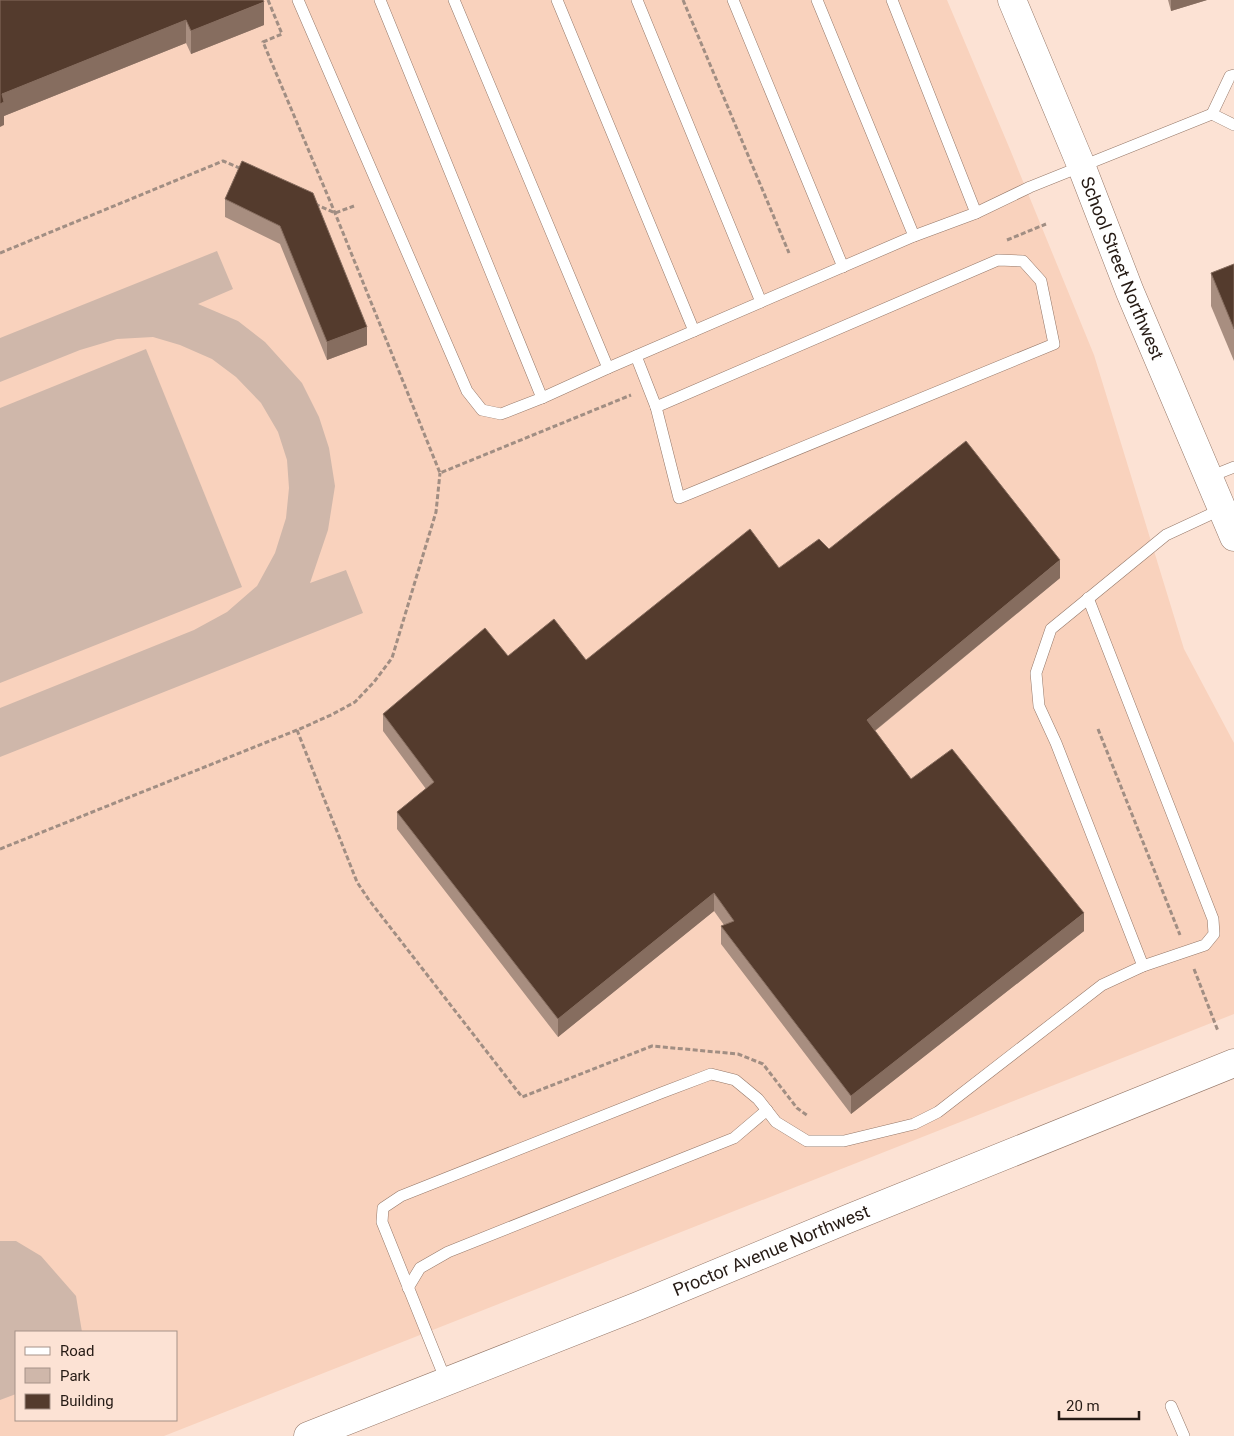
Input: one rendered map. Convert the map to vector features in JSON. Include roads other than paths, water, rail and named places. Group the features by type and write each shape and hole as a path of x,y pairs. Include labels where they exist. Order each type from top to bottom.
{"street":[{"name":"School Street Northwest","path":"1012,0 1081,166 1130,292 1234,537"},
{"name":"Proctor Avenue Northwest","path":"308,1436 638,1306 1234,1063"}],"lane":[{"path":"298,0 467,392 482,410 501,414 542,398 914,236 976,213 1030,187 1212,114 1230,76 1234,75"},
{"path":"380,0 542,398"},
{"path":"454,0 608,368"},
{"path":"557,0 694,331"},
{"path":"637,0 761,302"},
{"path":"733,0 843,267"},
{"path":"817,0 914,236"},
{"path":"892,0 976,213"},
{"path":"1212,114 1234,125"},
{"path":"636,356 656,407 679,498 1054,344 1041,281 1023,261 998,260 656,407"},
{"path":"1209,477 1234,467"},
{"path":"1143,966 1052,732 1039,706 1036,673 1052,629 1166,535 1222,509"},
{"path":"446,1381 382,1222 383,1208 401,1196 711,1074 735,1080 758,1099 776,1122 807,1141 844,1141 914,1124 938,1112 1102,985 1143,966 1205,945 1214,934 1213,919 1088,598"},
{"path":"408,1288 420,1268 448,1252 734,1138 767,1110"},
{"path":"1171,1406 1184,1436"}]}
